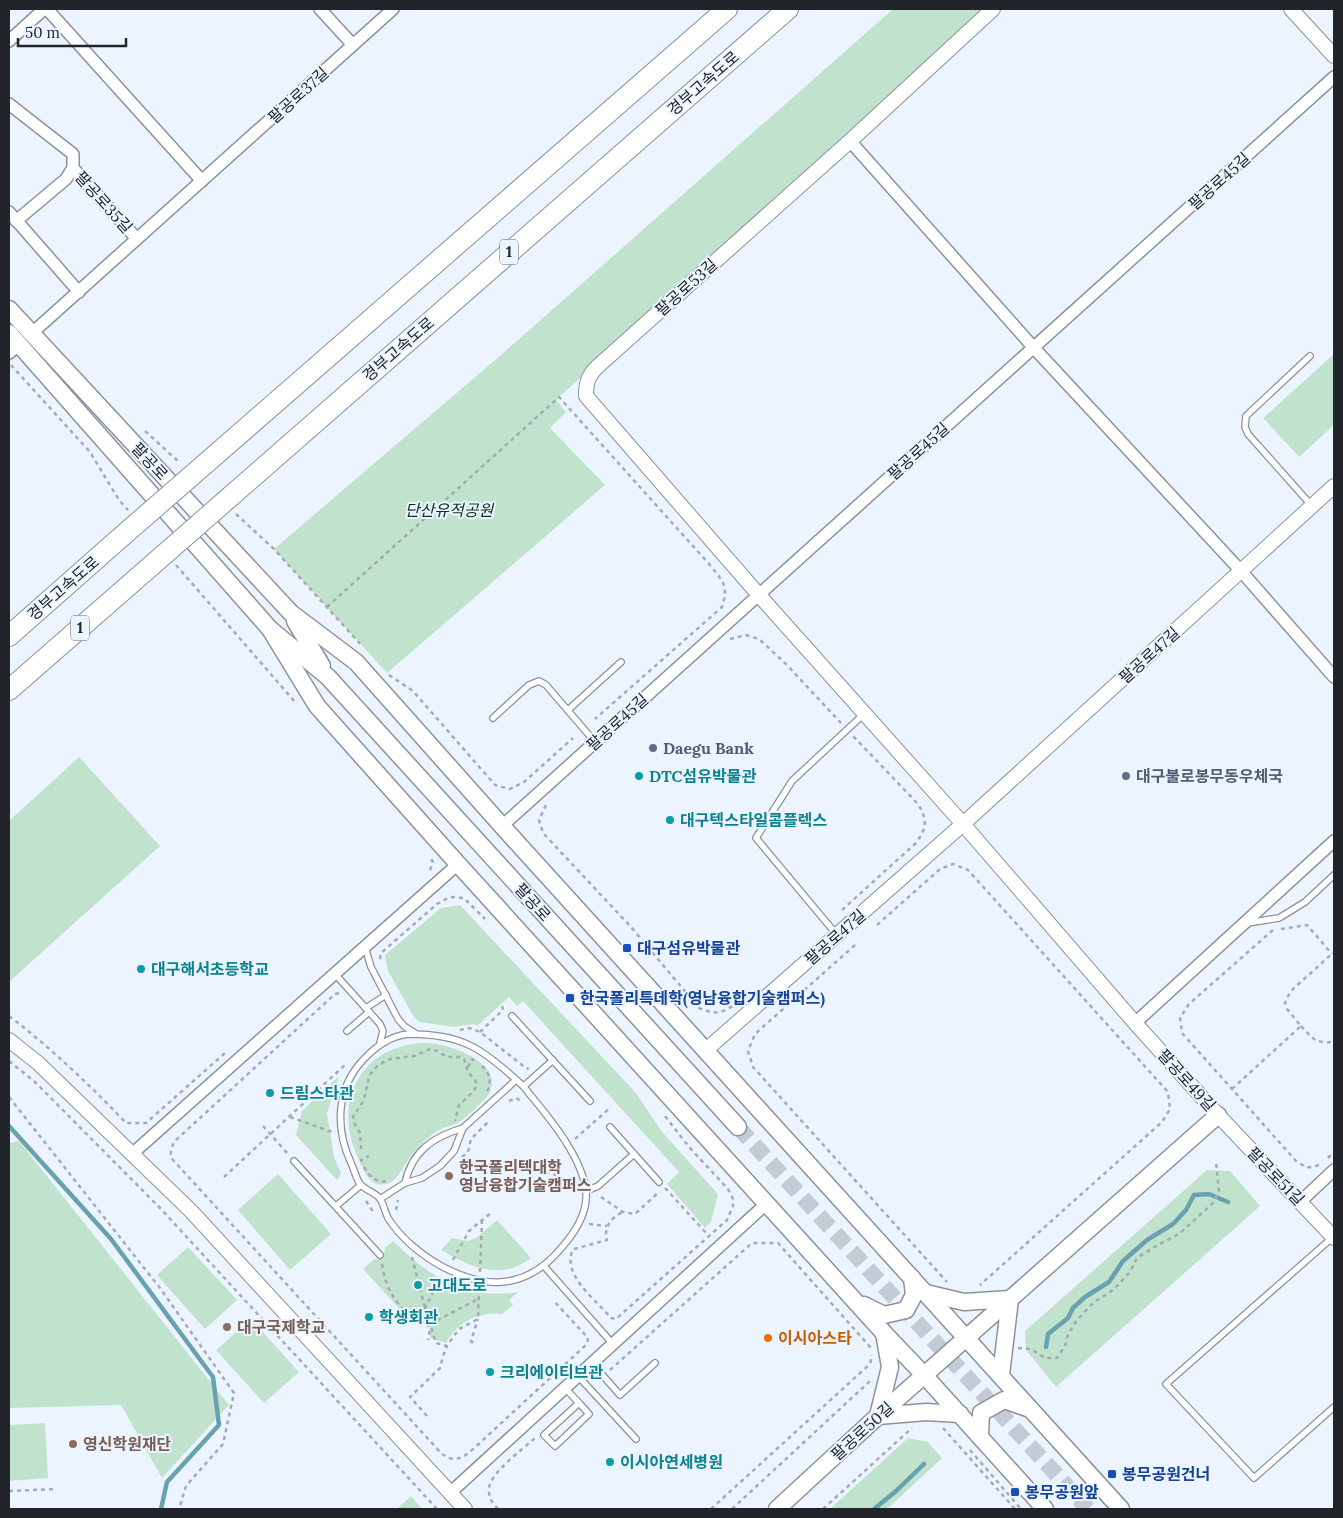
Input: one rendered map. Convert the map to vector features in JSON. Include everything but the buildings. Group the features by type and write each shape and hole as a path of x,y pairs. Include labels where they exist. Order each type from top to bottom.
{"highway":[{"name":"경부고속도로","path":"9,636 728,9"},
{"name":"경부고속도로","path":"9,690 150,566 231,503 788,9"}],"main road":[{"name":"팔공로","path":"9,309 17,341 270,629"},
{"name":"팔공로","path":"17,341 120,429 291,613"},
{"path":"105,442 115,442 120,438 120,429"},
{"path":"291,613 328,677"},
{"path":"291,613 356,662 502,826 1121,1509"},
{"path":"270,629 328,677"},
{"path":"270,629 317,706 458,864 1045,1509"},
{"name":"팔공로","path":"328,677 738,1127"},
{"name":"팔공로49길","path":"948,1354 1218,1114"},
{"path":"855,1301 884,1315 906,1310 914,1295 912,1278"},
{"path":"926,1293 964,1302 1010,1299 1001,1376"},
{"path":"884,1333 890,1368 878,1416 926,1412 960,1414"},
{"name":"팔공로50길","path":"777,1509 948,1354"},
{"path":"980,1436 981,1413 1004,1400 1032,1410"}],"street":[{"path":"9,41 45,9 202,181"},
{"path":"320,9 353,45"},
{"name":"팔공로37길","path":"17,341 79,292 393,9"},
{"name":"팔공로53길","path":"963,824 592,404 586,396 586,385 589,375 597,367 850,141 993,9"},
{"path":"1291,9 1334,56"},
{"name":"팔공로45길","path":"502,826 1334,77"},
{"name":"팔공로35길","path":"9,104 73,154 73,168 137,239"},
{"path":"850,141 1034,348 1241,571 1334,678"},
{"path":"73,168 66,179 13,217 79,292"},
{"name":"팔공로47길","path":"706,1050 963,824 1334,486"},
{"name":"팔공로49길","path":"963,824 1135,1023 1218,1114"},
{"path":"1135,1023 1334,841"},
{"path":"132,1154 458,864"},
{"path":"9,1040 38,1063 190,1211 465,1509"},
{"name":"팔공로51길","path":"1218,1114 1334,1237"},
{"path":"1301,1201 1334,1170"},
{"path":"450,1493 767,1203"}],"lane":[{"path":"1310,356 1246,416 1245,427 1248,434 1312,506"},
{"path":"568,710 621,662"},
{"path":"492,718 529,684 539,681 546,685 595,742"},
{"path":"837,935 756,838 792,781 865,714"},
{"path":"1244,923 1279,918 1306,902 1334,875"},
{"path":"365,947 371,967 402,1024 420,1035"},
{"path":"335,974 383,1029 380,1044"},
{"path":"347,1031 386,995"},
{"path":"512,1016 590,1101"},
{"path":"420,1035 439,1036 471,1046 524,1086 567,1145 578,1168 584,1186 585,1205 578,1225 566,1244 544,1266 524,1277 507,1282 485,1282 465,1277 431,1260 413,1245 391,1222 380,1199 361,1185 346,1149 340,1125 345,1088 365,1058 380,1044 399,1036 420,1035"},
{"path":"524,1086 553,1060"},
{"path":"405,1183 410,1164 436,1138 463,1128 516,1080"},
{"path":"610,1127 659,1182"},
{"path":"380,1199 405,1183 422,1178 440,1166 454,1151 463,1128"},
{"path":"584,1186 591,1189 598,1186 634,1154"},
{"path":"294,1160 380,1255"},
{"path":"336,1206 361,1185"},
{"path":"1334,1237 1166,1384 1254,1478 1334,1407"},
{"path":"544,1266 612,1343"},
{"path":"591,1362 620,1395 656,1363"},
{"path":"578,1375 636,1439"},
{"path":"564,1387 579,1403 589,1414 555,1446 544,1435 579,1403"}],"path":[{"path":"9,363 90,452 119,500 132,514"},
{"path":"327,607 559,397 710,565 723,581 726,593 722,607 595,719"},
{"path":"140,426 182,465"},
{"path":"231,503 367,651"},
{"path":"171,559 300,708"},
{"path":"724,645 732,638 746,635 759,638 844,726"},
{"path":"386,673 413,691 495,786 510,789 524,782 573,738"},
{"path":"838,914 916,843 924,831 925,816 918,804 850,733"},
{"path":"552,799 545,805 539,820 543,833 631,926 699,1008 713,1014 728,1010 743,997"},
{"path":"425,874 432,868 433,862 430,857"},
{"path":"877,925 940,869 953,864 968,870 1168,1092 1170,1109 1162,1122 976,1289"},
{"path":"380,963 380,954 437,904 448,898 454,896 464,898 488,922"},
{"path":"1334,1042 1316,1042 1287,1009 1285,1003 1293,989 1333,953 1308,925 1272,930 1189,1004 1180,1018 1182,1033 1296,1161 1304,1167 1313,1168 1334,1152"},
{"path":"855,945 755,1034 748,1051 753,1068 947,1282"},
{"path":"342,994 335,994 176,1140 170,1152 173,1160 441,1453 452,1460 460,1458 471,1451 587,1344 588,1338 553,1300"},
{"path":"480,1032 502,1010 502,1004"},
{"path":"9,1016 32,1034 102,1097 126,1122 146,1122 230,1048"},
{"path":"1232,1089 1302,1026"},
{"path":"455,1030 470,1028 480,1032 526,1068 532,1068"},
{"path":"355,1143 360,1148 360,1133 353,1118 364,1100 369,1076 378,1065 390,1059 414,1056 430,1049 447,1057 460,1057 464,1059 470,1075 477,1085 474,1091 459,1105 455,1120"},
{"path":"467,1068 472,1060 486,1070 490,1083 485,1094"},
{"path":"9,1061 35,1082 160,1208 437,1509"},
{"path":"224,1177 349,1061"},
{"path":"9,1097 160,1288 234,1393 223,1444 186,1486 179,1509"},
{"path":"575,1139 611,1107"},
{"path":"578,1242 570,1260 574,1275 614,1320 729,1216 733,1206 731,1194 689,1147 661,1109"},
{"path":"450,1124 463,1114"},
{"path":"290,1117 332,1132"},
{"path":"263,1126 294,1160"},
{"path":"369,1156 361,1160 373,1178 382,1182 392,1179"},
{"path":"1014,1348 1031,1349 1045,1358 1057,1358 1066,1346 1068,1334 1077,1320 1093,1302 1112,1290 1130,1272 1137,1258 1179,1234 1212,1204 1218,1192 1216,1162"},
{"path":"546,1171 573,1181 576,1188"},
{"path":"598,1200 601,1197 624,1212 635,1214 664,1187 709,1236"},
{"path":"396,1212 398,1200"},
{"path":"452,1261 467,1234 492,1212"},
{"path":"574,1249 606,1240 607,1226 616,1216 624,1212"},
{"path":"482,1220 480,1272 486,1273"},
{"path":"586,1229 589,1222 607,1226"},
{"path":"604,1376 752,1243 778,1243 873,1349 876,1357"},
{"path":"380,1255 384,1278 390,1292 409,1317 421,1318 429,1324 428,1340"},
{"path":"446,1257 458,1263"},
{"path":"414,1265 429,1324 436,1343 447,1346"},
{"path":"425,1308 442,1276"},
{"path":"473,1343 471,1341 478,1319 479,1291"},
{"path":"429,1324 478,1299"},
{"path":"427,1416 410,1397 440,1368 447,1346 459,1329 478,1319"},
{"path":"711,1509 870,1364 873,1349"},
{"path":"732,1509 872,1379"},
{"path":"822,1509 912,1428 917,1427"},
{"path":"945,1432 1015,1509"},
{"path":"498,1509 491,1502 489,1488 494,1476 540,1433"},
{"path":"9,1491 57,1489"}],"green space":[{"name":"단산유적공원","path":"893,9 983,9 556,400 566,412 550,428 605,485 387,673 274,549 501,355"},
{"path":"1334,354 1334,425 1299,457 1263,418"},
{"path":"79,757 160,846 10,981 9,821"},
{"path":"460,905 636,1093 663,1133 718,1194 711,1222 705,1228 667,1184 679,1172 523,1001 517,1006 509,997 477,1026 474,1024 454,1027 419,1022 414,1017 388,971 385,955 441,908"},
{"path":"427,1043 450,1047 474,1058 484,1066 490,1075 492,1085 487,1097 466,1117 430,1136 412,1155 393,1181 387,1184 374,1183 369,1178 358,1158 351,1136 349,1116 351,1096 358,1079 369,1065 385,1053 404,1046"},
{"path":"339,1076 327,1113 334,1157 341,1174 337,1180 296,1135 302,1111"},
{"path":"19,1141 229,1405 162,1478 121,1405 9,1408 9,1143"},
{"path":"1207,1170 1230,1171 1260,1206 1056,1387 1026,1350 1025,1331"},
{"path":"278,1174 331,1234 290,1270 238,1210"},
{"path":"497,1220 531,1258 520,1265 508,1269 485,1269 462,1261 441,1250 452,1238 468,1241 476,1238"},
{"path":"393,1241 420,1265 449,1283 481,1293 518,1292 509,1300 513,1305 502,1314 477,1316 457,1329 446,1343 430,1338 430,1328 425,1320 417,1316 407,1317 363,1269 373,1260 378,1259 384,1254 385,1248"},
{"path":"188,1247 237,1300 205,1329 157,1275"},
{"path":"251,1319 299,1372 264,1403 216,1350"},
{"path":"45,1423 48,1478 9,1481 9,1425"},
{"path":"908,1438 928,1442 942,1458 887,1509 830,1509"},
{"path":"411,1496 422,1509 397,1509"}],"waterway":[{"path":"9,1126 111,1239 213,1377 219,1425 167,1482 161,1509"},
{"path":"1046,1347 1048,1334 1068,1318 1073,1308 1085,1297 1109,1282 1123,1261 1147,1240 1173,1224 1186,1210 1194,1195 1209,1194 1228,1202"},
{"path":"874,1509 924,1464"}],"tunnel":[{"path":"738,1127 1088,1509"}],"place":[{"name":"Daegu Bank","path":"653,748"},
{"name":"DTC섬유박물관","path":"639,776"},
{"name":"대구불로봉무동우체국","path":"1126,776"},
{"name":"대구텍스타일콤플렉스","path":"670,820"},
{"name":"대구섬유박물관","path":"627,948"},
{"name":"대구해서초등학교","path":"141,969"},
{"name":"한국폴리특데학(영남융합기술캠퍼스)","path":"570,998"},
{"name":"드림스타관","path":"270,1093"},
{"name":"한국폴리텍대학 영남융합기술캠퍼스","path":"449,1176"},
{"name":"고대도로","path":"418,1285"},
{"name":"학생회관","path":"369,1317"},
{"name":"대구국제학교","path":"227,1327"},
{"name":"이시아스타","path":"768,1338"},
{"name":"크리에이티브관","path":"490,1372"},
{"name":"영신학원재단","path":"73,1444"},
{"name":"이시아연세병원","path":"610,1462"},
{"name":"봉무공원건너","path":"1112,1474"},
{"name":"봉무공원앞","path":"1015,1492"}]}
